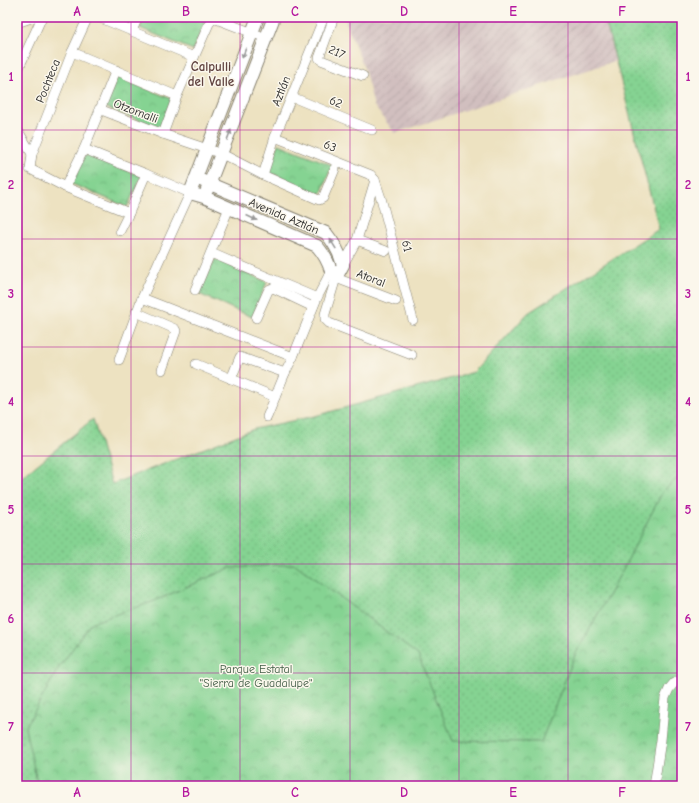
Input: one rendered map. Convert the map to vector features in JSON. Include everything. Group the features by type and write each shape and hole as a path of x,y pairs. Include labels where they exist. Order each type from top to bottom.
{"street":[{"path":"17,23 34,17"},
{"path":"17,72 42,17"},
{"name":"Pochteca","path":"65,187 30,170 32,154 72,52 88,17"},
{"path":"98,17 194,57"},
{"path":"132,31 138,17"},
{"name":"Otzomalli","path":"164,134 177,96 211,17 252,34 266,38"},
{"path":"119,360 136,312 190,193 258,17"},
{"name":"Aztlán","path":"263,175 275,137 324,17"},
{"name":"217","path":"334,17 319,58 363,76"},
{"path":"204,197 222,154 273,18"},
{"path":"72,52 177,96"},
{"name":"Otzomalli","path":"65,187 84,149 116,70"},
{"name":"62","path":"292,97 372,130"},
{"name":"Otzomalli","path":"99,109 222,154"},
{"path":"17,129 32,154"},
{"name":"63","path":"275,137 371,175 375,180"},
{"path":"84,149 190,193"},
{"path":"222,154 263,175 322,200 335,169"},
{"path":"120,231 146,174"},
{"name":"Avenida Aztlán","path":"196,178 326,233 333,241 344,265"},
{"name":"Atoral","path":"344,265 357,240 375,180"},
{"name":"61","path":"375,180 413,320"},
{"path":"65,187 129,214"},
{"name":"Avenida Aztlán","path":"190,193 204,197 317,246 329,263 333,275"},
{"path":"195,290 230,208"},
{"path":"357,240 386,251"},
{"path":"211,253 317,298"},
{"path":"267,417 317,298 333,275 344,265"},
{"path":"333,275 325,314 326,319 329,322 412,355"},
{"name":"Atoral","path":"333,275 396,301"},
{"path":"256,318 268,291 273,288 313,307"},
{"path":"142,298 293,357"},
{"path":"136,312 175,329 176,331 162,370"},
{"path":"231,379 240,358 285,373"},
{"path":"196,364 275,397"},
{"path":"654,786 661,740 665,698 674,683 682,680"}],"shaded area":[{"path":"344,17 604,17 615,61 395,133 374,106 364,68"}],"green space":[{"path":"145,17 199,17 206,20 193,50 140,28"},
{"path":"612,17 682,17 682,786 17,786 17,481 93,419 112,484 254,429 315,416 474,372 528,313 659,229 605,19"},
{"path":"117,77 172,99 160,128 105,107"},
{"path":"279,144 332,165 321,194 268,172"},
{"path":"85,155 142,176 127,207 72,184"},
{"path":"215,259 267,282 252,317 199,294"},
{"name":"Parque Estatal \"Sierra de Guadalupe\"","path":"682,474 682,786 38,786 25,728 58,669 91,623 152,602 230,568 295,564 418,655 453,741 541,742 575,655 622,571 663,491"}],"district":[{"name":"Calpulli del Valle","path":"211,74"}]}
